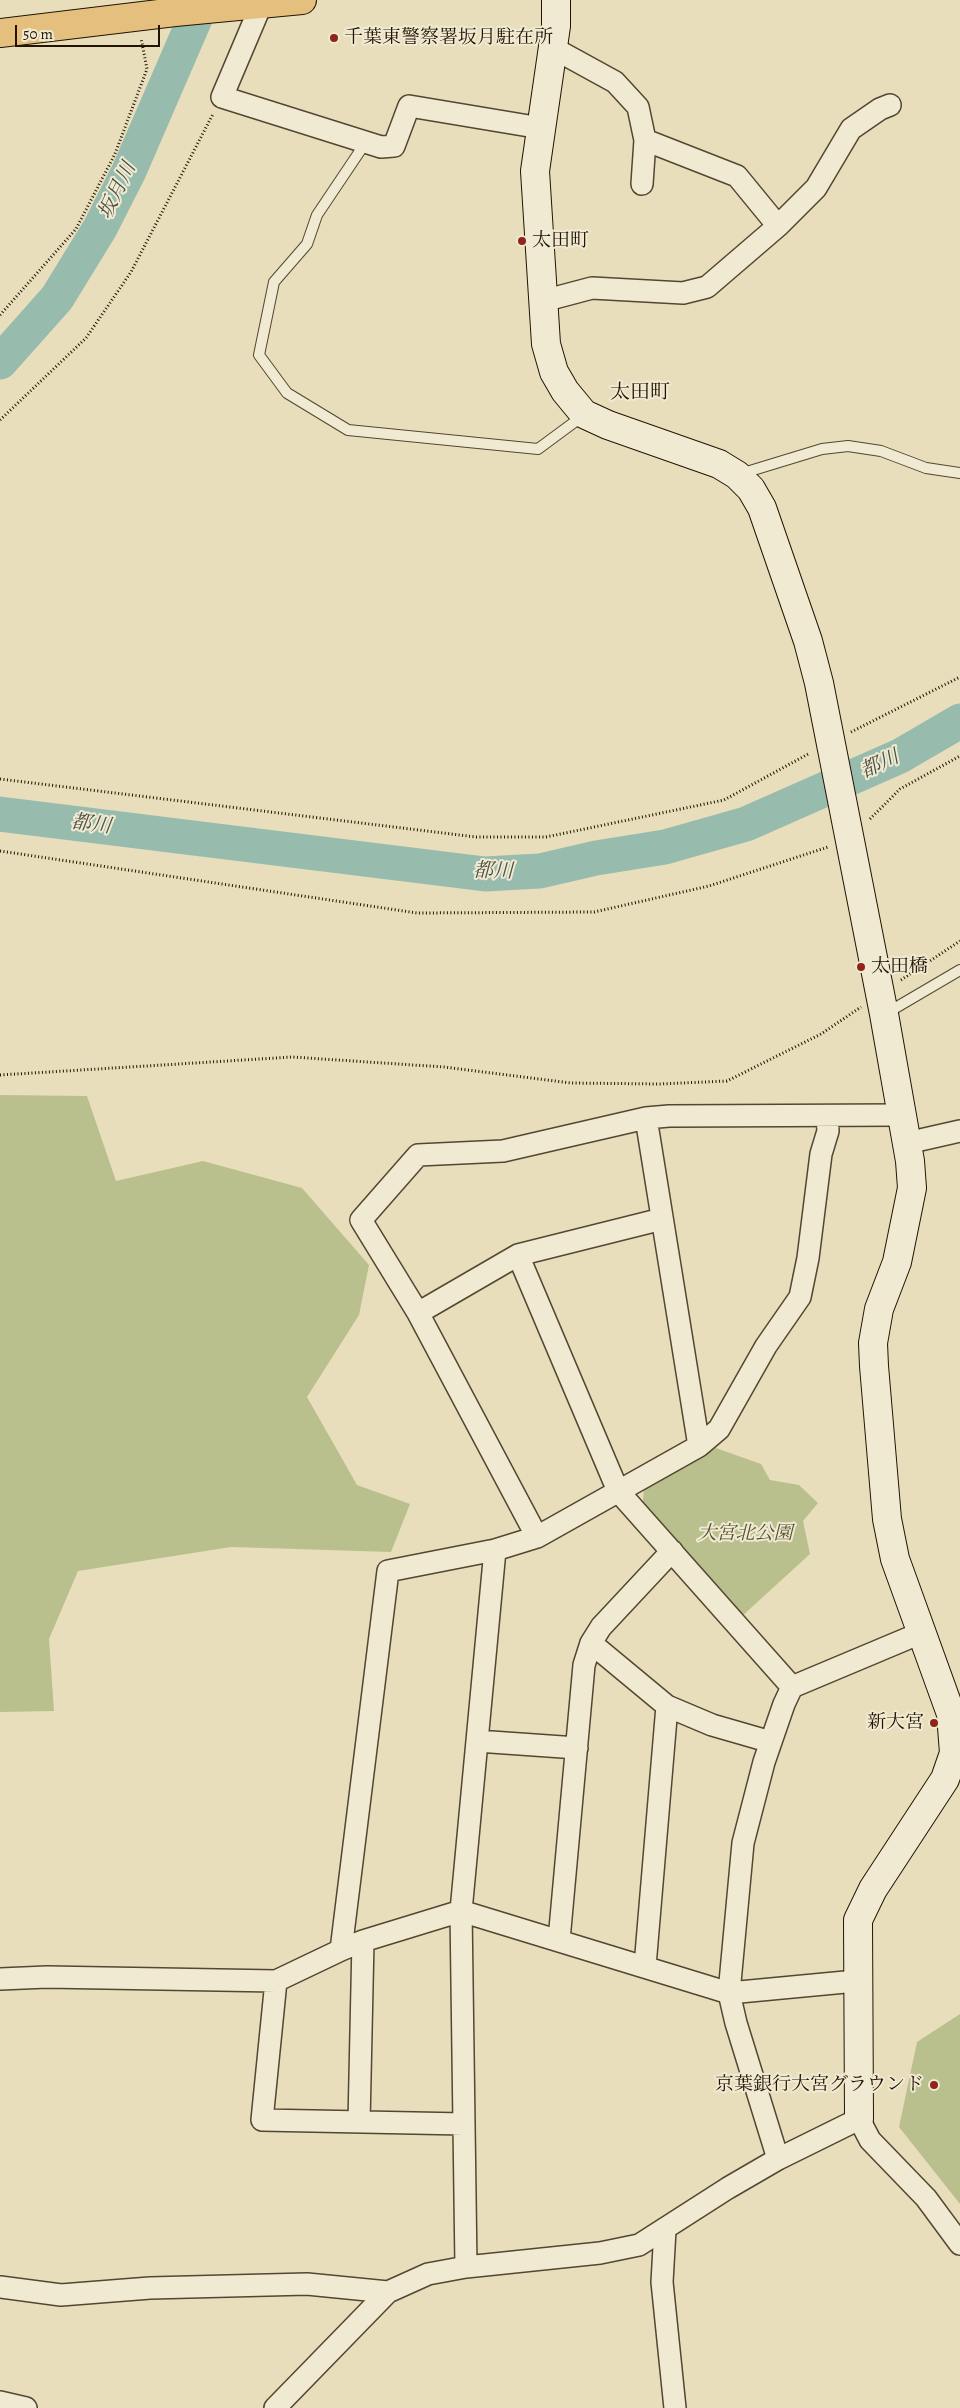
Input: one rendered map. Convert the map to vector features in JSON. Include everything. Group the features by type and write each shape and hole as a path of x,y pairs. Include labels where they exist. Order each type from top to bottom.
{"highway":[{"path":"0,33 137,16 302,0"}],"street":[{"path":"556,0 556,26 535,171 546,344 554,372 565,391 584,414 608,425 720,464 751,489 762,508 808,641 831,742 902,1115 912,1188 897,1262 879,1309 874,1343 874,1366 890,1535 895,1559 923,1632 951,1714 954,1753 945,1779 873,1889 858,1920 856,1981 858,2119 870,2140 926,2198 960,2244"},
{"path":"261,5 222,97 381,147 394,146 409,106 541,128"},
{"path":"553,48 615,82 638,107 644,140 642,184"},
{"path":"543,301 592,288 683,292 706,287 778,226 816,188 851,130 880,109 890,105"},
{"path":"644,140 736,176 778,226"},
{"path":"537,1537 418,1312 360,1220 418,1155 503,1151 646,1118 669,1116 902,1115"},
{"path":"341,1950 388,1571 495,1550 537,1537 699,1446 719,1429 766,1346 800,1297 808,1258 821,1154 828,1131 828,1116"},
{"path":"646,1118 699,1446"},
{"path":"907,1143 960,1131"},
{"path":"418,1312 518,1255 662,1219"},
{"path":"518,1255 618,1491 792,1687"},
{"path":"466,2267 461,1911 495,1550"},
{"path":"559,1940 584,1665 591,1643 601,1627 672,1551"},
{"path":"778,2159 729,1993 743,1842 771,1742 792,1687 923,1632"},
{"path":"591,1643 668,1706 712,1725 771,1742"},
{"path":"645,1966 668,1706"},
{"path":"477,1741 577,1748"},
{"path":"0,1979 47,1977 276,1981 363,1941 461,1911 729,1993 856,1981"},
{"path":"359,2122 363,1941"},
{"path":"276,1981 262,2120 464,2124"},
{"path":"275,2408 388,2292 428,2274 466,2267 600,2253 639,2245 728,2188 778,2159 858,2119"},
{"path":"665,2230 662,2282 675,2408"},
{"path":"0,2287 61,2294 150,2288 307,2284 388,2292"},
{"path":"0,2402 26,2408"}],"lane":[{"path":"366,142 318,215 307,244 274,282 260,354 287,393 348,430 538,449 584,414"},
{"path":"737,476 822,449 848,446 881,451 926,468 960,473"},
{"path":"882,1004 960,970"}],"path":[{"path":"0,315 76,229 115,154 146,69 137,16"},
{"path":"0,420 86,338 131,272 222,97"},
{"path":"0,779 476,836 546,837 724,800 831,742 960,677"},
{"path":"0,851 417,913 594,912 709,886 849,840 900,789 960,756"},
{"path":"0,1075 208,1061 292,1058 444,1067 571,1083 660,1084 727,1081 882,1004 960,941"}],"green space":[{"path":"0,1095 87,1096 116,1181 203,1161 302,1188 369,1265 359,1315 307,1397 357,1485 410,1504 391,1552 231,1547 78,1571 49,1639 54,1711 0,1712"},
{"name":"大宮北公園","path":"713,1447 761,1464 770,1480 799,1485 818,1503 803,1521 810,1554 741,1617 642,1508 644,1490"},
{"name":"京葉銀行大宮グラウンド","path":"960,2014 960,2204 899,2127 917,2042"}],"waterway":[{"name":"坂月川","path":"0,362 57,298 100,228 129,171 203,0"},
{"name":"都川","path":"0,814 485,874 540,871 596,858 665,847 746,824 900,756 960,721"}],"place":[{"name":"千葉東警察署坂月駐在所","path":"334,38"},
{"name":"太田町","path":"522,241"},
{"name":"太田橋","path":"861,967"},
{"name":"新大宮","path":"934,1723"},
{"name":"京葉銀行大宮グラウンド","path":"934,2085"}],"district":[{"name":"太田町","path":"640,393"}]}
